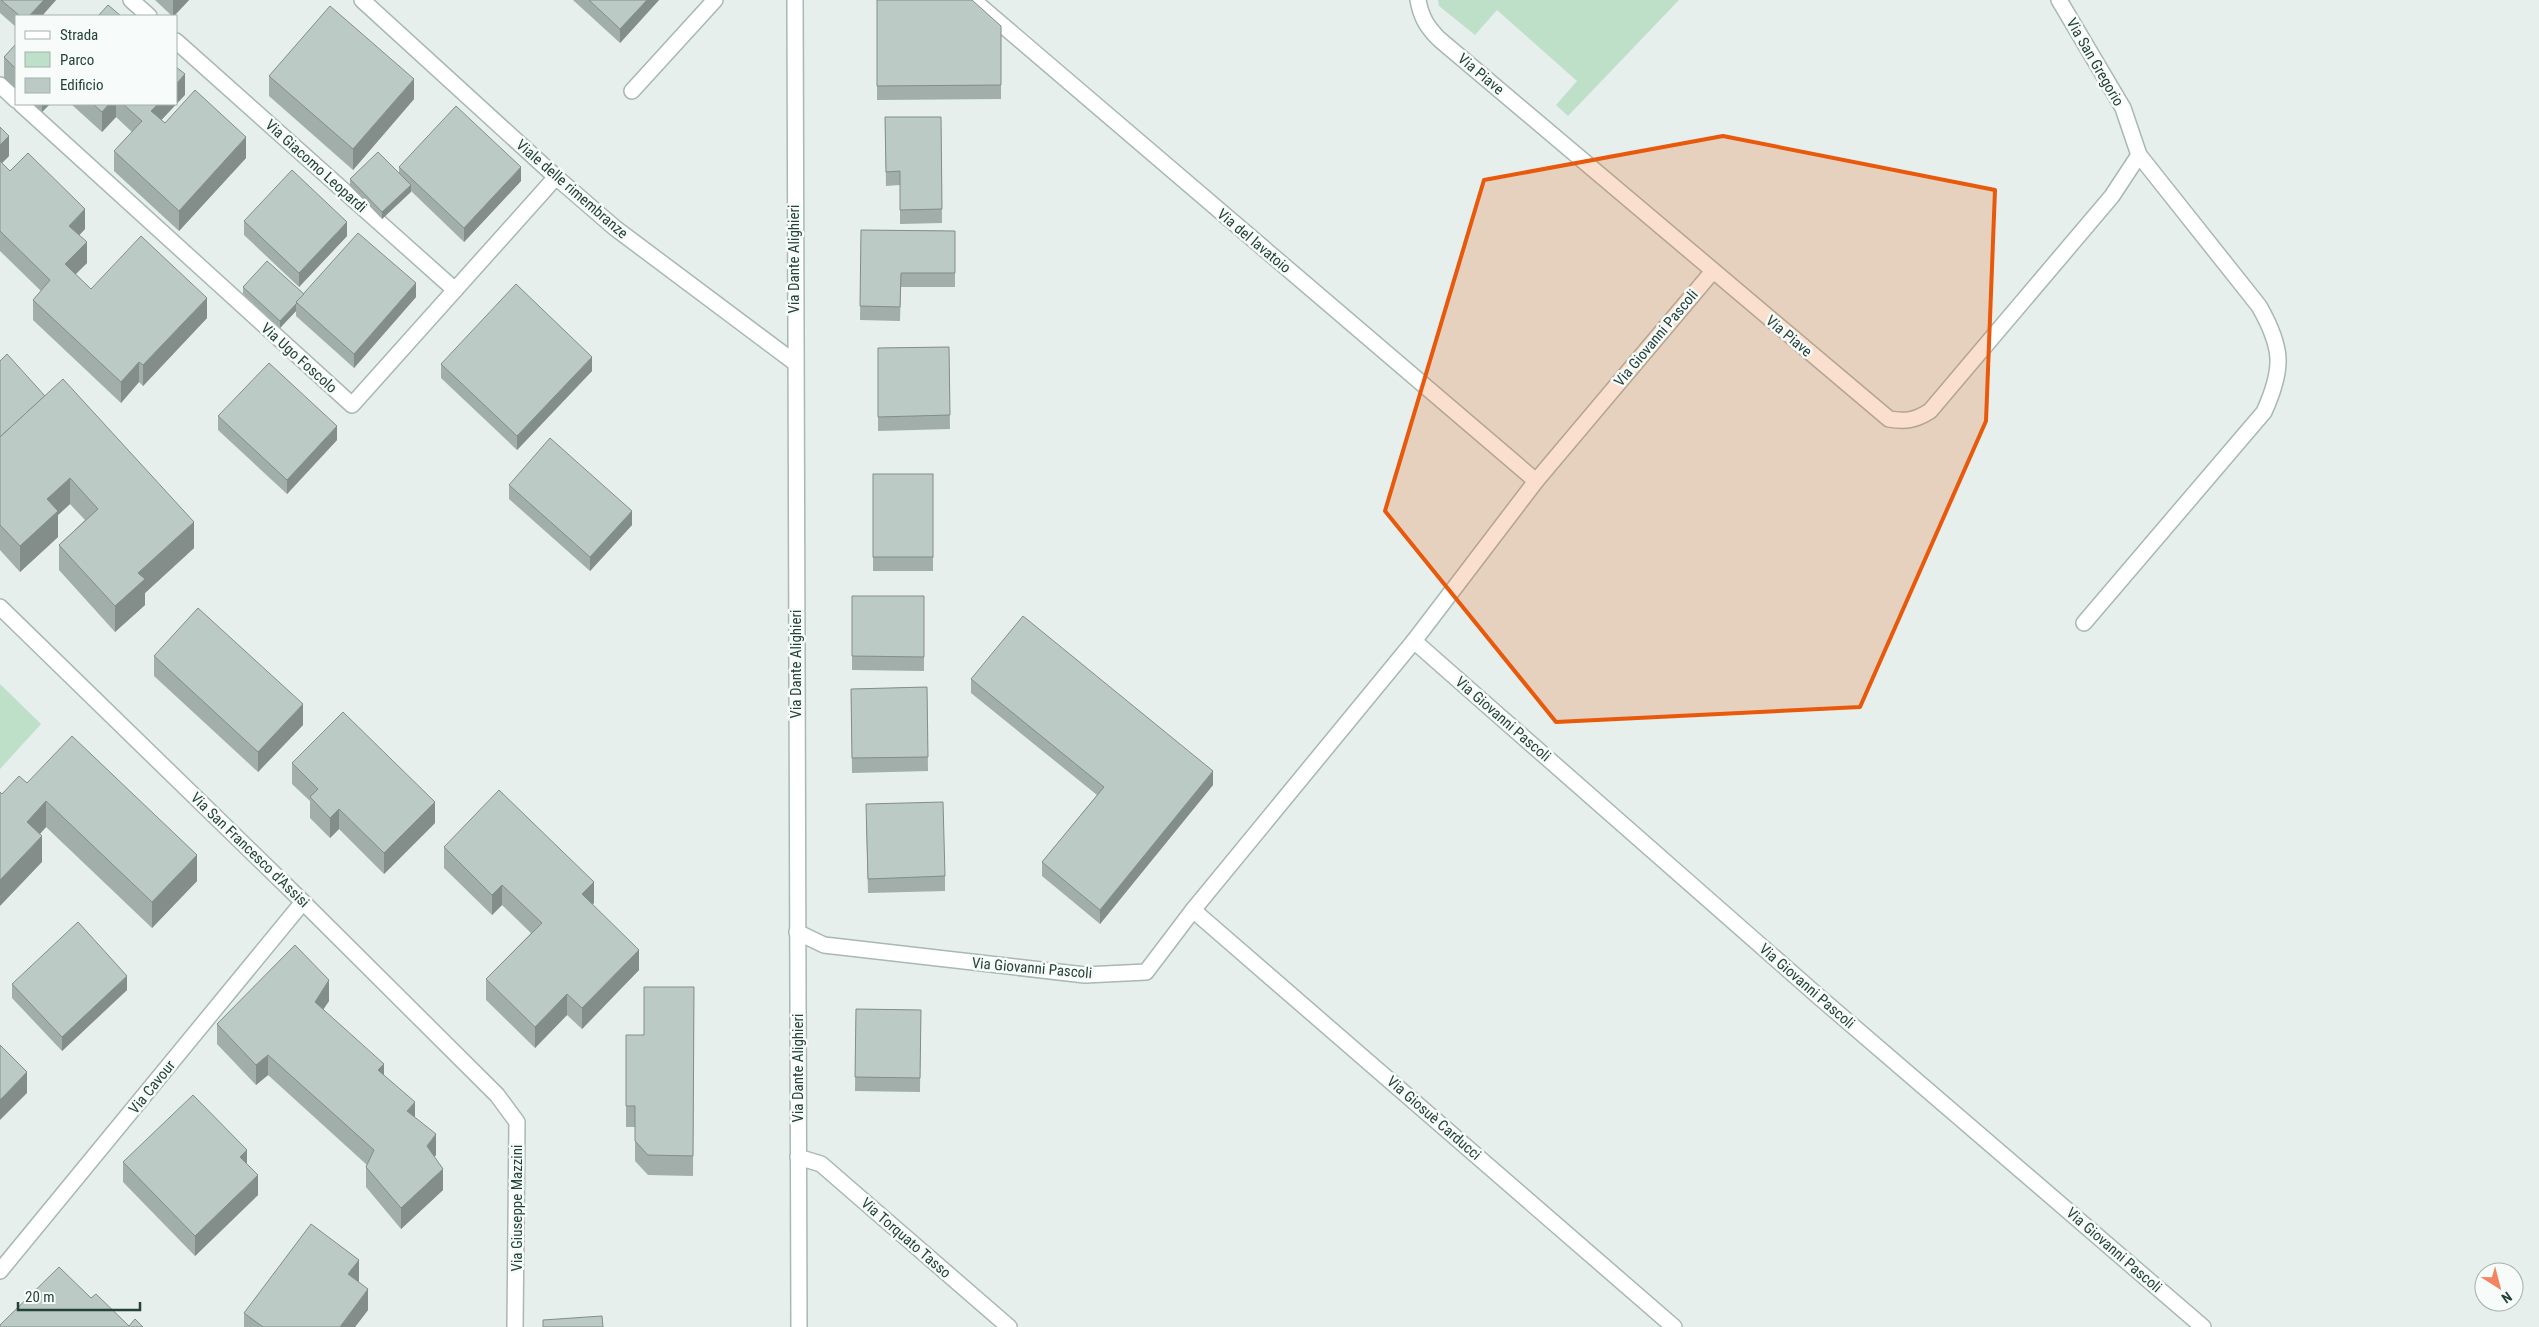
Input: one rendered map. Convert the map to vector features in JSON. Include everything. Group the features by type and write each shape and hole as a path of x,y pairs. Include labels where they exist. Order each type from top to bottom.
{"street":[{"path":"131,0 148,15"},
{"name":"Viale delle rimembranze","path":"362,0 556,177 615,228 794,362"},
{"path":"632,91 716,0"},
{"name":"Via Dante Alighieri","path":"794,0 799,1327"},
{"name":"Via del lavatoio","path":"973,0 1536,481"},
{"name":"Via Piave","path":"1418,0 1420,12 1428,27 1439,39 1877,411 1889,419 1904,422 1918,418 1930,411 2112,196 2139,155"},
{"name":"Via San Gregorio","path":"2059,0 2123,108 2139,155 2259,306 2273,330 2279,358 2276,386 2264,412 2084,623"},
{"name":"Via Giacomo Leopardi","path":"178,43 455,290"},
{"path":"0,85 15,99"},
{"name":"Via Ugo Foscolo","path":"22,105 352,405 556,177"},
{"name":"Via Giovanni Pascoli","path":"797,932 824,946 1085,975 1146,972 1193,910 1414,641 1536,481 1713,271"},
{"name":"Via San Francesco d'Assisi","path":"0,607 303,902 497,1095"},
{"name":"Via Giovanni Pascoli","path":"1414,641 1811,989 2202,1327"},
{"name":"Via Cavour","path":"0,1271 303,902"},
{"name":"Via Giosuè Carducci","path":"1193,910 1674,1327"},
{"name":"Via Giuseppe Mazzini","path":"497,1095 517,1122 515,1327"},
{"name":"Via Torquato Tasso","path":"798,1157 821,1164 1009,1327"}],"highlighted area":[{"path":"1723,136 1995,190 1986,421 1860,707 1556,722 1385,511 1484,180"}],"green space":[{"path":"1438,0 1679,0 1568,116 1556,105 1577,81 1497,10 1475,35 1439,6"},
{"path":"0,684 41,724 0,769"}],"building":[{"path":"1,0 44,0 30,15 19,15"},
{"path":"589,0 647,0 620,29"},
{"path":"877,0 972,0 1001,26 1001,85 877,86"},
{"path":"108,5 120,15 99,15"},
{"path":"330,6 414,79 353,149 269,76"},
{"path":"15,45 15,68 4,57"},
{"path":"178,69 185,74 178,82"},
{"path":"195,90 246,137 179,211 114,151 142,121 124,105 157,105 151,111 165,123"},
{"path":"94,105 108,105 102,112"},
{"path":"456,106 521,167 464,228 399,167"},
{"path":"885,117 941,117 942,209 900,210 900,171 886,172"},
{"path":"0,127 9,136 0,145"},
{"path":"378,152 411,185 382,212 350,179"},
{"path":"28,153 85,209 69,226 87,242 65,264 91,289 141,236 207,298 143,365 139,362 121,382 33,300 50,280 0,231 0,161 10,171"},
{"path":"292,170 347,222 299,273 244,221"},
{"path":"861,230 955,231 955,273 901,273 900,307 860,306"},
{"path":"358,233 416,283 354,354 296,302"},
{"path":"267,261 304,294 280,321 243,287"},
{"path":"516,284 592,357 517,436 441,364"},
{"path":"949,347 950,415 878,417 878,348"},
{"path":"7,354 45,396 0,437 0,361"},
{"path":"269,363 337,426 287,480 218,416"},
{"path":"63,379 194,522 138,573 145,579 115,606 59,545 98,509 70,478 47,499 58,511 20,546 0,525 0,437"},
{"path":"550,438 632,511 590,557 509,485"},
{"path":"873,474 933,474 933,557 873,557"},
{"path":"852,596 924,596 924,657 852,656"},
{"path":"198,608 303,704 258,752 154,656"},
{"path":"1023,616 1213,771 1100,910 1042,862 1104,787 971,679"},
{"path":"927,687 928,757 852,758 851,689"},
{"path":"343,712 435,802 384,853 339,809 330,818 310,797 318,789 292,763"},
{"path":"72,736 197,855 152,902 46,801 27,822 42,836 0,880 0,792 2,794 19,776 27,783"},
{"path":"499,790 594,882 582,894 639,950 582,1008 567,994 535,1027 486,979 542,923 502,885 492,895 444,847"},
{"path":"943,802 945,876 868,879 866,804"},
{"path":"78,922 127,976 62,1037 12,984"},
{"path":"295,945 329,980 315,1002 384,1064 378,1070 415,1102 407,1111 436,1134 427,1146 443,1169 401,1208 366,1167 374,1150 268,1055 256,1065 217,1024"},
{"path":"644,987 694,987 693,1156 648,1155 635,1141 635,1106 626,1106 626,1035 644,1035"},
{"path":"856,1009 921,1010 920,1078 855,1077"},
{"path":"0,1045 27,1072 0,1100"},
{"path":"193,1095 247,1150 240,1157 258,1175 195,1236 123,1162"},
{"path":"311,1224 359,1260 348,1274 368,1289 340,1327 263,1327 244,1313"},
{"path":"59,1267 91,1298 96,1294 129,1326 135,1319 143,1327 0,1327"},
{"path":"602,1316 603,1327 543,1327 543,1320"}]}
